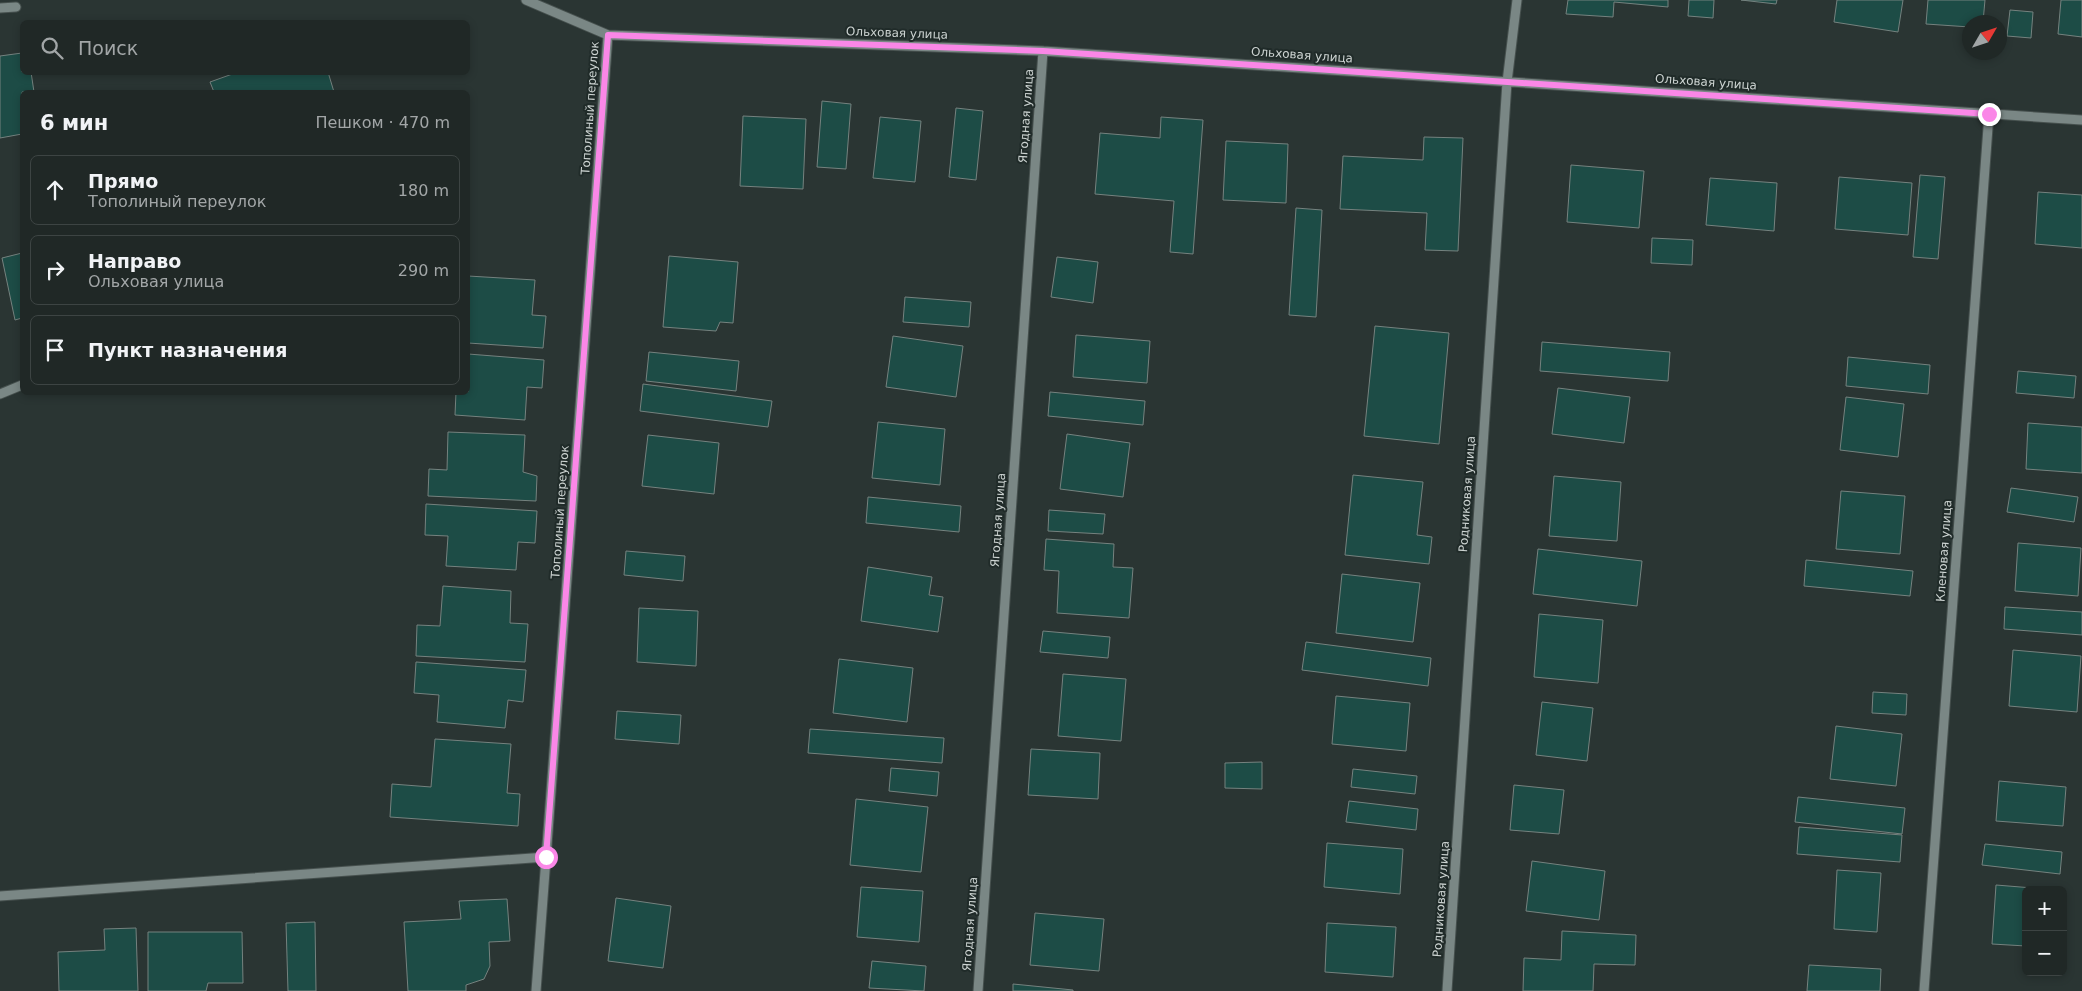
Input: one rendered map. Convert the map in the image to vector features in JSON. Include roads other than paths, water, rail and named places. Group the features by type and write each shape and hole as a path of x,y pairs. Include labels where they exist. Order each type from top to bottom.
{"street":[{"name":"Ольховая улица","path":"526,0 608,35 1043,51 2082,120"},
{"name":"Родниковая улица","path":"1447,991 1507,82 1517,0"},
{"path":"0,8 16,7"},
{"name":"Тополиный переулок","path":"536,991 608,35"},
{"name":"Ягодная улица","path":"978,991 1043,51"},
{"name":"Кленовая улица","path":"1924,991 1989,114"},
{"path":"0,394 20,386"},
{"path":"0,896 546,857"}]}
